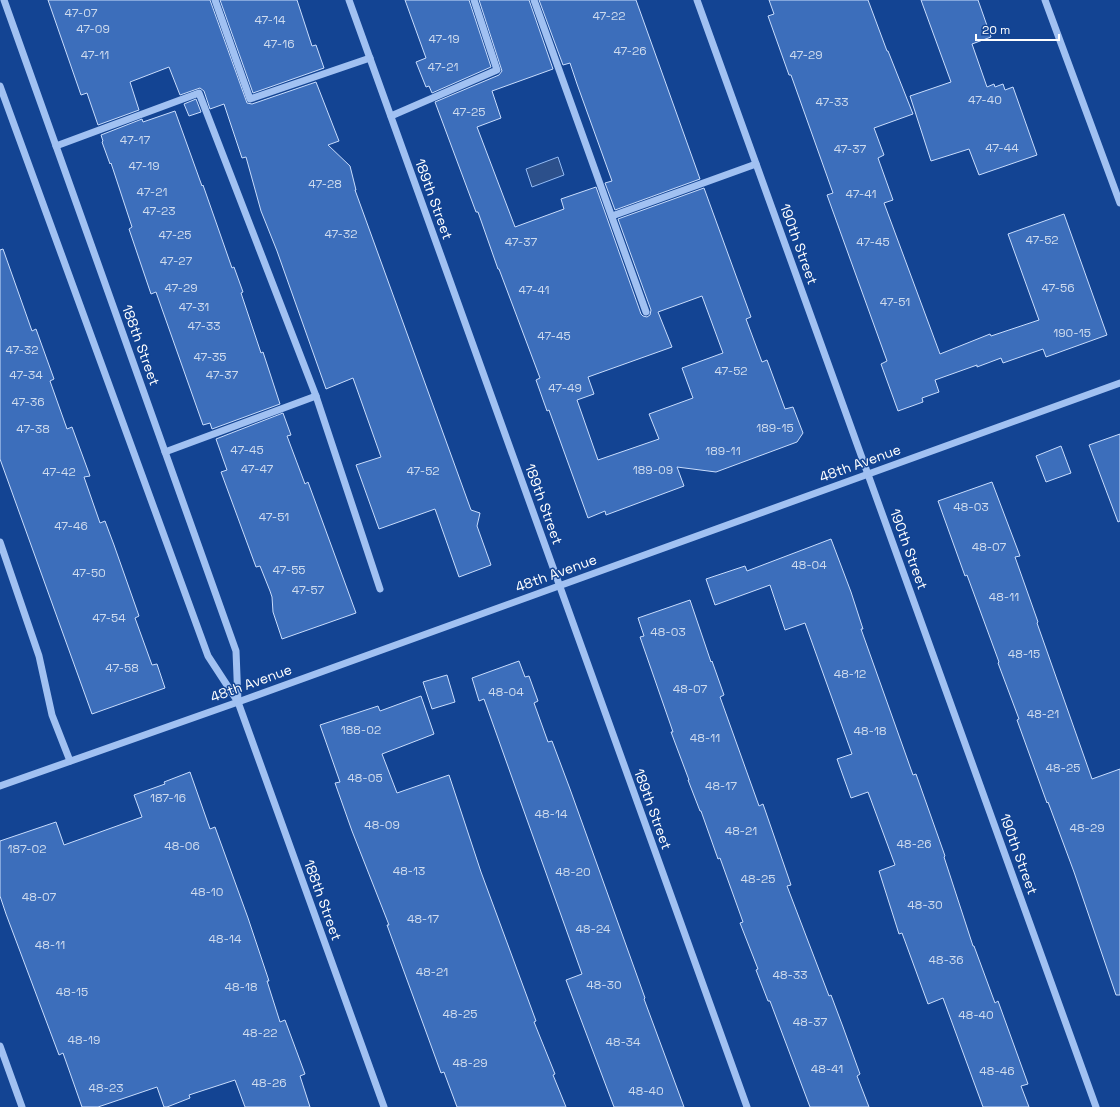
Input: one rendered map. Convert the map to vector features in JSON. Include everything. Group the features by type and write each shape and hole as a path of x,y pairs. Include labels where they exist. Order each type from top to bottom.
{"street":[{"name":"188th Street","path":"4,0 236,651 238,702"},
{"path":"215,0 250,99 370,58"},
{"name":"189th Street","path":"349,0 747,1107"},
{"path":"391,116 497,70 474,0"},
{"path":"534,0 646,312"},
{"name":"190th Street","path":"697,0 1096,1107"},
{"path":"1045,0 1120,203"},
{"name":"188th Street","path":"0,87 208,656 238,702 384,1107"},
{"path":"56,146 199,93 316,396 380,589"},
{"path":"612,216 756,164"},
{"name":"48th Avenue","path":"0,786 238,702 1120,383"},
{"path":"165,452 316,396"},
{"path":"0,542 39,656 52,715 70,761"},
{"path":"0,1046 22,1107"}],"water":[{"path":"558,157 564,175 532,187 526,169"}],"building":[{"path":"48,0 210,0 247,103 252,104 316,82 339,141 328,145 350,166 355,190 471,510 480,513 477,526 491,565 459,577 435,509 379,529 356,465 381,457 353,378 326,389 277,251 261,211 246,157 242,158 224,104 210,109 204,91 200,88 180,95 169,67 130,82 139,110 98,125 87,93 81,95"},
{"path":"220,0 297,0 312,46 316,45 324,68 253,93"},
{"path":"405,0 469,0 491,67 432,93 429,86 426,87 416,62 426,58"},
{"path":"479,0 529,0 553,69 492,91 501,118 477,127 515,227 564,209 561,199 596,187 641,314 647,317 650,315 651,310 618,219 704,188 751,317 746,319 762,362 767,360 785,409 793,407 803,433 797,442 716,472 677,467 684,486 606,515 605,511 588,518 549,410 547,411 536,380 540,378 435,102 499,75 502,71","holes":["702,296 723,353 682,368 693,398 649,414 659,439 598,460 577,400 594,394 588,377 672,347 658,312"]},
{"path":"539,0 636,0 700,179 615,210 605,183 612,181 570,63 563,65"},
{"path":"769,0 868,0 913,114 874,128 884,155 878,158 893,200 884,203 940,354 990,334 991,336 1039,320 1008,234 1064,214 1107,335 1046,357 1043,349 1003,363 1001,358 935,380 939,392 922,398 923,402 898,411 881,364 887,361 827,195 833,193 791,75 789,75 768,16 774,14"},
{"path":"921,0 978,0 991,37 972,44 987,87 994,84 995,87 1003,84 1005,90 1013,87 1037,155 979,175 969,149 931,161 910,96 951,82"},
{"path":"196,99 201,112 189,116 184,104"},
{"path":"175,111 232,268 234,267 243,292 241,293 280,404 212,429 210,423 203,425 156,292 151,294 129,229 132,227 111,163 110,164 102,142 101,135 142,119 143,122"},
{"path":"3,249 32,331 36,329 54,379 50,381 67,429 72,427 90,476 84,477 100,523 105,521 114,545 139,616 135,618 152,665 157,664 165,688 92,714 0,459 0,250"},
{"path":"283,413 291,435 287,436 305,484 308,482 356,613 282,639 273,612 270,591 260,566 256,567 221,472 227,470 216,439"},
{"path":"1120,434 1120,521 1118,522 1089,445"},
{"path":"1061,446 1071,473 1046,482 1036,456"},
{"path":"992,482 1020,556 1015,557 1092,779 1120,769 1120,995 1116,995 1074,872 1017,720 1019,719 998,663 999,662 967,575 965,576 938,501"},
{"path":"831,539 851,592 863,629 861,629 913,775 916,774 945,856 944,857 973,946 995,1003 998,1001 1028,1084 1021,1086 1029,1107 983,1107 943,998 928,1004 902,933 899,934 879,871 895,865 868,792 851,798 837,759 852,754 805,623 785,630 770,585 715,605 706,579 745,566 747,571"},
{"path":"690,600 724,695 720,697 759,806 763,804 791,885 787,886 829,996 831,995 843,1027 860,1074 857,1076 869,1107 810,1107 770,1001 768,1001 756,970 758,969 740,923 743,922 671,732 673,732 640,637 644,636 638,618"},
{"path":"519,661 525,677 529,676 538,701 534,703 548,742 552,741 570,789 645,998 644,999 684,1107 614,1107 566,980 582,974 484,699 479,701 472,678"},
{"path":"447,675 455,702 432,709 423,682"},
{"path":"421,696 434,734 382,754 397,793 449,775 481,872 536,1021 534,1022 555,1074 553,1075 566,1107 457,1107 444,1072 441,1073 387,925 389,925 335,783 340,782 320,725 378,706 380,711"},
{"path":"190,772 210,829 215,827 248,918 269,981 267,981 280,1022 285,1020 305,1074 300,1076 310,1107 245,1107 235,1080 189,1095 190,1098 167,1107 164,1107 157,1087 98,1107 82,1107 63,1053 59,1055 6,914 0,896 0,841 56,822 64,845 142,817 134,795 165,784 164,782"}]}
